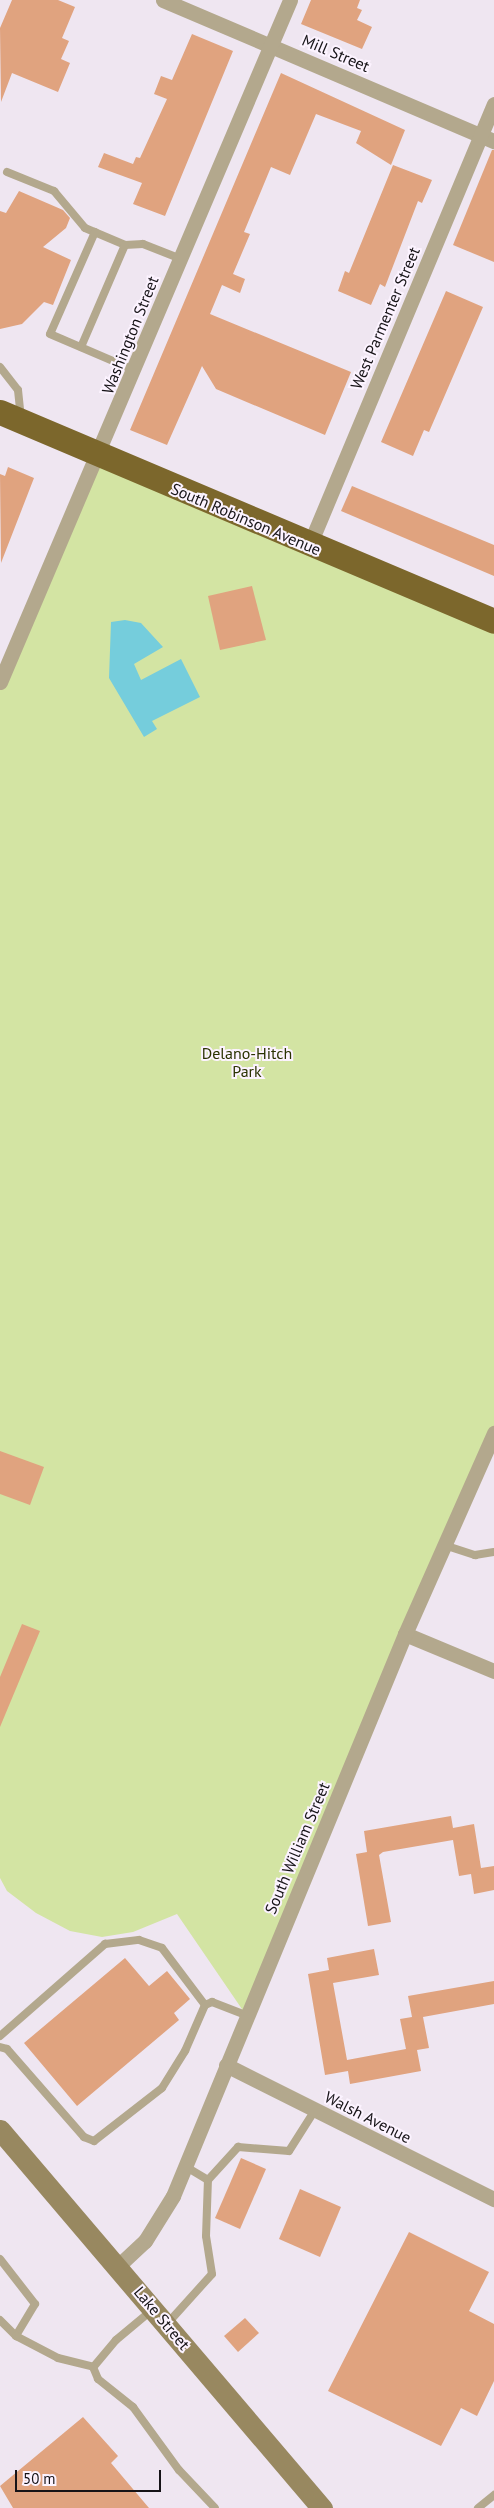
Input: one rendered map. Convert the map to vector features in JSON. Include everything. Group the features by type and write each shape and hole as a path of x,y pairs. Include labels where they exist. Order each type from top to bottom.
{"highway":[{"name":"South Robinson Avenue","path":"11,417 309,546 494,621"}],"main road":[{"name":"Lake Street","path":"0,2130 118,2266 322,2508"}],"street":[{"name":"Mill Street","path":"163,0 271,44 487,138"},
{"name":"Washington Street","path":"0,682 83,483 100,456 290,0"},
{"name":"West Parmenter Street","path":"309,546 487,138 494,104"},
{"name":"South William Street","path":"118,2266 145,2241 185,2166 405,1634 493,1439"},
{"path":"405,1634 494,1671"},
{"name":"Walsh Avenue","path":"226,2066 494,2200"}],"lane":[{"path":"7,172 54,191 85,228 125,245 143,244 181,259"},
{"path":"95,232 50,334 135,370"},
{"path":"81,347 125,245"},
{"path":"0,367 18,390 11,417"},
{"path":"444,1545 475,1555 494,1552"},
{"path":"0,2036 105,1944 139,1940 162,1948 204,2005"},
{"path":"0,2048 6,2049 84,2137 94,2142 162,2088 185,2052 204,2005 212,2002 246,2015"},
{"path":"93,2368 116,2340 160,2316 212,2274 206,2236 208,2180 238,2147 289,2150 315,2110"},
{"path":"185,2166 208,2180"},
{"path":"0,2259 35,2304 16,2336"},
{"path":"0,2320 16,2336 58,2358 93,2368 98,2379 133,2407 179,2470 214,2508"},
{"path":"478,2508 494,2495"}],"green space":[{"name":"Delano-Hitch Park","path":"100,456 494,620 494,1433 246,2015 177,1914 133,1932 102,1937 70,1931 36,1913 7,1891 0,1878 0,690"}],"water":[{"path":"125,620 141,623 163,647 134,664 141,680 181,659 200,697 152,721 157,729 144,737 109,678 111,622"}],"building":[{"path":"12,0 58,0 75,7 62,38 69,41 61,59 70,63 58,92 12,73 1,102 0,28"},
{"path":"311,0 360,0 357,8 362,10 357,20 372,27 362,49 301,24"},
{"path":"192,34 233,51 165,216 133,204 142,183 98,167 104,153 133,164 136,157 140,158 167,99 154,94 161,76 172,80"},
{"path":"281,73 405,130 391,165 356,143 361,131 316,114 290,175 271,167 244,232 250,234 233,274 245,279 240,293 222,285 210,314 351,372 325,435 216,389 202,366 167,445 130,430"},
{"path":"492,150 494,150 494,262 453,245"},
{"path":"393,165 432,180 422,203 418,201 385,287 380,284 371,305 338,291 345,271 349,273"},
{"path":"19,191 63,210 70,218 66,228 43,247 71,260 53,305 44,302 22,324 0,329 0,211 6,213"},
{"path":"446,291 483,307 429,432 424,430 413,456 381,442"},
{"path":"8,467 34,478 1,563 0,474 5,476"},
{"path":"352,486 494,545 494,576 341,511"},
{"path":"252,586 266,640 220,650 208,596"},
{"path":"0,1451 44,1467 30,1505 0,1494"},
{"path":"22,1624 40,1631 0,1727 0,1677"},
{"path":"451,1816 453,1828 474,1824 481,1868 494,1866 494,1890 474,1894 471,1874 459,1876 453,1840 383,1852 379,1855 391,1922 368,1926 356,1854 367,1852 364,1831"},
{"path":"374,1949 379,1975 333,1983 347,2060 406,2049 400,2019 412,2017 408,1996 494,1981 494,2004 423,2017 429,2048 417,2050 421,2071 350,2084 348,2071 325,2075 308,1974 329,1970 327,1958"},
{"path":"125,1958 149,1986 167,1971 190,1999 174,2013 179,2020 77,2106 24,2043"},
{"path":"241,2158 266,2169 240,2229 215,2218"},
{"path":"300,2189 341,2207 320,2257 279,2239"},
{"path":"409,2232 489,2272 469,2311 494,2324 494,2381 477,2416 461,2408 441,2446 328,2391"},
{"path":"245,2318 259,2333 238,2352 224,2336"},
{"path":"83,2417 118,2456 111,2463 149,2508 13,2508 0,2486"}]}
